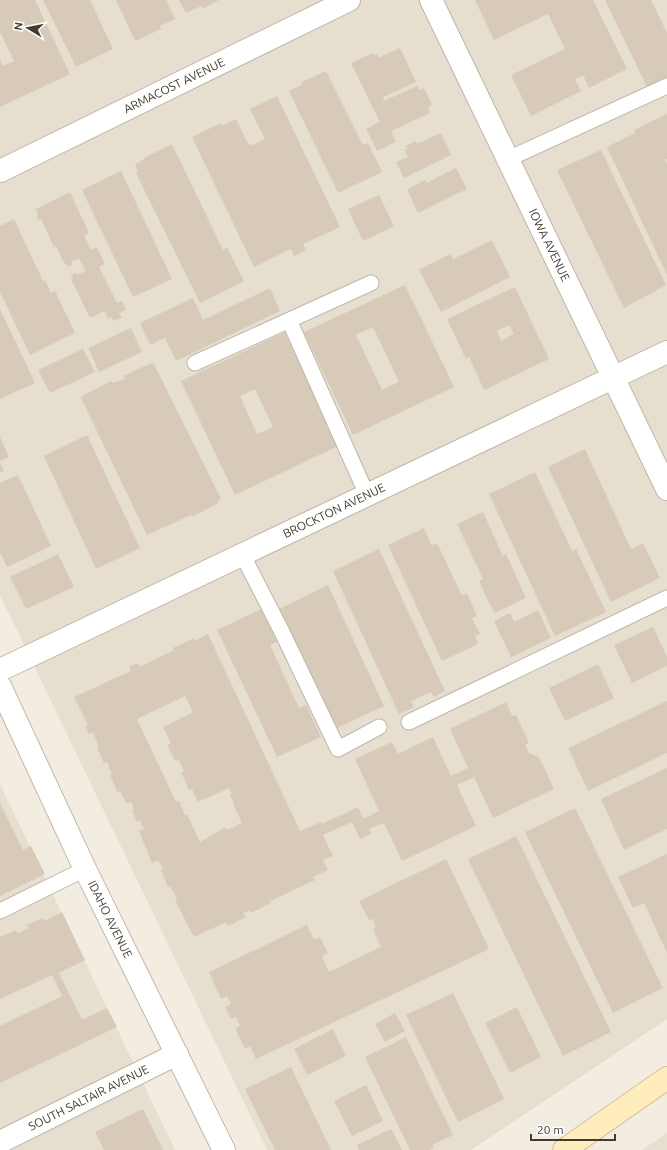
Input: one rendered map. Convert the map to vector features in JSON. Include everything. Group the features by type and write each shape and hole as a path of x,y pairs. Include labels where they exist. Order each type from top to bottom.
{"main road":[{"path":"564,1150 667,1078"}],"street":[{"name":"ARMACOST AVENUE","path":"0,171 349,0"},
{"name":"IOWA AVENUE","path":"431,0 667,489"},
{"name":"BROCKTON AVENUE","path":"0,670 28,658 242,554 667,352"},
{"name":"IDAHO AVENUE","path":"0,686 85,869 224,1150"},
{"name":"SOUTH SALTAIR AVENUE","path":"0,1142 177,1054"}],"lane":[{"path":"508,159 667,86"},
{"path":"195,363 371,282"},
{"path":"289,320 367,495"},
{"path":"242,554 281,630 338,748 379,727"},
{"path":"409,722 667,598"},
{"path":"0,911 85,869"}],"shaded area":[{"path":"0,0 667,0 667,1019 471,1150 267,1150 0,595"},
{"path":"0,784 175,1150 0,1150"},
{"path":"667,1133 667,1150 642,1150"}],"building":[{"path":"0,0 35,0 70,74 0,107 0,59 3,66 14,61 0,32"},
{"path":"43,0 90,0 113,49 76,67"},
{"path":"116,0 166,0 175,19 160,26 161,29 135,41"},
{"path":"179,0 219,0 202,9 201,6 186,13"},
{"path":"475,0 593,0 627,69 589,88 583,75 575,79 581,91 531,116 511,75 565,49 548,14 494,40"},
{"path":"605,0 651,0 667,33 667,77 647,87"},
{"path":"400,48 416,82 383,97 384,101 417,86 420,90 424,88 432,105 428,107 430,113 391,131 396,142 377,151 366,129 380,122 351,63 373,53 374,55 377,54 378,58"},
{"path":"326,71 363,145 368,143 382,172 338,193 289,91 303,84 302,82"},
{"path":"277,96 340,227 303,244 306,250 294,256 291,249 254,267 192,137 221,123 222,126 236,119 248,144 252,145 265,139 250,109"},
{"path":"667,114 667,159 665,160 667,164 667,275 607,147 635,133 634,130"},
{"path":"441,133 451,155 404,178 396,162 408,157 404,150 408,149 406,146 415,141 417,144"},
{"path":"172,144 223,250 227,247 244,281 200,303 136,173 138,172 135,164"},
{"path":"601,150 666,285 624,308 557,170"},
{"path":"456,168 467,189 418,213 407,189 425,180 426,183"},
{"path":"121,171 172,279 133,297 82,190"},
{"path":"70,192 89,233 84,236 91,250 97,247 105,264 99,267 117,303 122,301 126,310 119,313 122,318 113,321 111,317 108,319 104,311 90,318 71,279 73,278 71,275 76,273 77,275 86,271 79,258 71,262 72,265 68,267 67,264 65,265 56,246 54,247 41,219 38,220 36,209"},
{"path":"379,195 394,226 363,241 348,209"},
{"path":"14,219 43,281 45,280 51,293 55,291 75,333 30,355 0,292 0,226"},
{"path":"492,240 510,277 441,312 419,270 450,254 453,259"},
{"path":"405,285 454,387 353,435 304,332","holes":["373,327 399,382 382,390 356,335"]},
{"path":"515,287 549,359 484,390 469,357 466,359 447,319","holes":["509,325 514,334 501,341 497,331"]},
{"path":"270,288 280,311 176,361 165,338 150,345 140,323 193,298 203,320"},
{"path":"0,309 35,383 0,399"},
{"path":"131,328 142,352 99,372 88,348"},
{"path":"285,332 338,446 235,495 181,381","holes":["255,389 273,427 257,434 240,396"]},
{"path":"83,349 95,372 50,393 38,370"},
{"path":"151,363 154,364 221,499 218,500 218,503 194,516 191,515 147,535 81,398 111,381 113,383 124,379 124,376"},
{"path":"87,435 140,548 96,569 44,456"},
{"path":"0,437 9,457 0,461"},
{"path":"585,449 631,549 643,543 660,578 611,602 548,467"},
{"path":"0,463 4,471 0,472"},
{"path":"535,472 572,551 576,549 606,612 555,636 489,494"},
{"path":"18,475 51,546 7,567 0,552 0,483"},
{"path":"483,512 503,556 506,554 526,598 494,613 479,581 483,579 457,524"},
{"path":"424,528 432,546 437,543 462,596 467,593 477,616 472,618 480,634 475,636 478,644 442,661 388,545"},
{"path":"379,549 445,691 434,697 431,692 411,701 414,707 399,714 333,571"},
{"path":"58,554 74,587 26,609 10,577"},
{"path":"328,585 384,706 335,729 279,609"},
{"path":"261,609 277,642 270,645 299,708 306,705 321,737 277,757 217,630"},
{"path":"538,610 551,638 511,657 494,621 510,613 514,622"},
{"path":"653,627 667,657 667,666 632,683 614,645"},
{"path":"208,634 300,831 321,822 322,824 358,807 363,819 379,811 355,759 392,742 398,754 433,737 451,776 468,768 450,729 506,702 512,716 516,715 529,743 525,745 529,753 539,757 554,789 493,818 474,777 457,785 476,826 402,861 384,823 369,829 371,834 360,839 352,822 323,835 333,856 323,860 328,870 313,877 315,880 270,901 271,903 251,913 250,910 243,913 246,917 228,926 226,922 194,937 175,900 177,899 170,886 168,887 161,870 163,869 158,860 152,863 139,831 144,829 140,821 137,822 132,810 134,809 131,802 126,803 120,791 118,793 110,775 112,774 107,762 104,763 97,747 99,747 93,732 89,734 85,726 88,725 74,697 131,671 129,667 138,663 140,667 194,638 195,641","holes":["185,696 193,712 163,727 171,743 167,745 175,761 179,760 184,771 181,772 189,790 192,789 198,802 229,788 232,793 230,794 233,804 242,823 227,830 226,827 200,842 187,814 185,815 179,801 176,802 137,719"]},
{"path":"598,664 614,698 565,721 549,688"},
{"path":"667,701 667,753 588,791 568,748"},
{"path":"667,768 667,829 624,850 601,799"},
{"path":"0,803 23,850 31,846 45,874 0,896"},
{"path":"575,808 663,988 613,1013 525,832"},
{"path":"516,836 611,1032 563,1056 468,859"},
{"path":"667,854 667,953 644,903 633,908 618,877"},
{"path":"446,859 489,949 256,1059 250,1046 245,1049 235,1028 240,1026 236,1017 231,1019 225,1007 231,1004 227,996 221,999 209,972 307,925 314,940 320,937 328,953 322,956 329,972 381,947 373,929 376,927 372,919 369,920 359,901"},
{"path":"62,912 85,960 59,973 82,1020 107,1008 117,1027 0,1083 0,1026 62,996 52,975 0,999 0,937 16,930 17,934 29,928 27,925 43,918 44,921"},
{"path":"453,993 504,1099 458,1122 406,1015"},
{"path":"517,1007 541,1057 510,1073 485,1023"},
{"path":"395,1013 405,1031 385,1042 375,1024"},
{"path":"333,1029 346,1056 307,1075 294,1049"},
{"path":"406,1037 453,1135 432,1145 434,1148 429,1150 410,1150 365,1057"},
{"path":"291,1067 331,1150 275,1150 245,1089"},
{"path":"366,1085 383,1121 352,1136 334,1101"},
{"path":"143,1109 163,1150 104,1150 95,1132"},
{"path":"391,1129 402,1150 359,1150 357,1145"}]}
